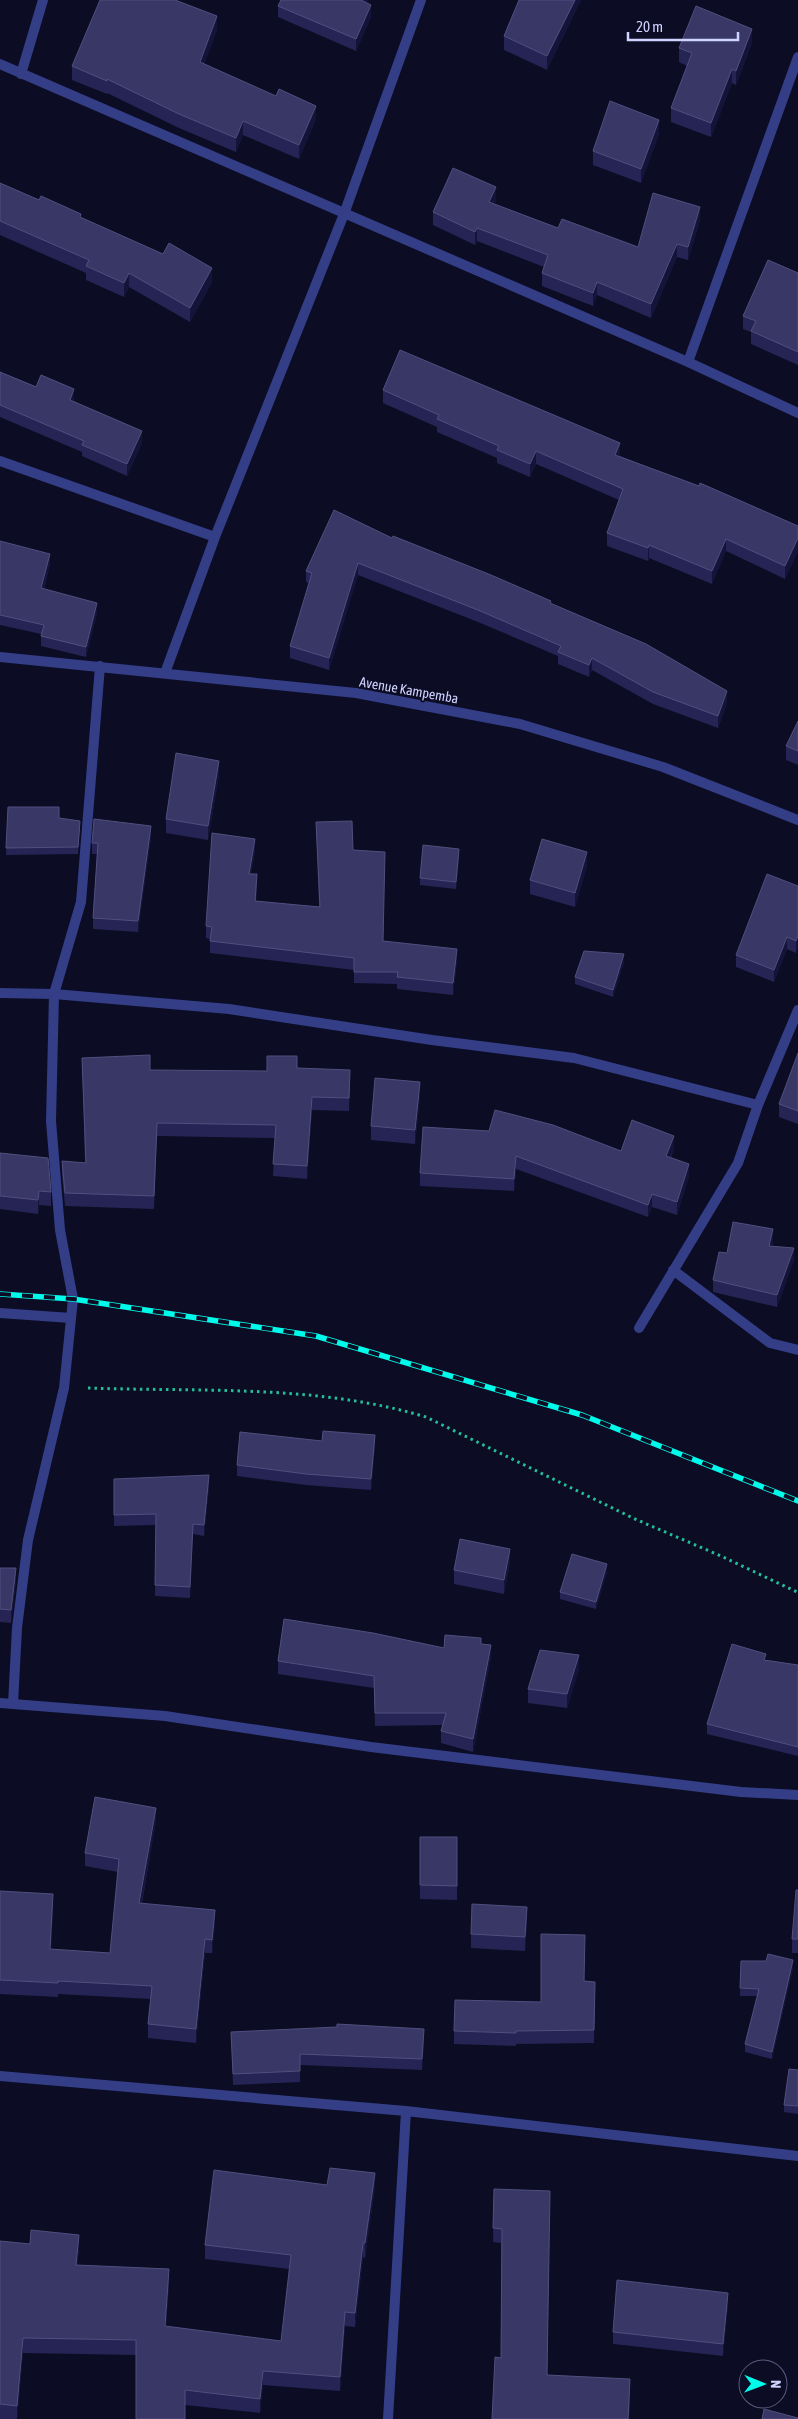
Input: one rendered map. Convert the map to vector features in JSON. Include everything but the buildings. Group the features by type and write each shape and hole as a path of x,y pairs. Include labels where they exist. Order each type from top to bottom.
{"street":[{"path":"21,74 42,0"},
{"path":"165,673 215,537 344,214 420,0"},
{"path":"688,362 798,57"},
{"path":"0,64 688,362 798,413"},
{"path":"0,461 215,537"},
{"name":"Avenue Kampemba","path":"0,657 356,693 520,724 663,767 798,820"},
{"path":"13,1704 17,1628 28,1540 64,1388 73,1299 60,1230 51,1121 54,994 82,902 100,666"},
{"path":"0,993 54,994 229,1010 432,1040 574,1058 758,1105"},
{"path":"639,1328 672,1270 738,1163 758,1105 798,1010"},
{"path":"672,1270 770,1343 798,1350"},
{"path":"0,1313 70,1318"},
{"path":"0,1704 165,1716 371,1747 741,1792 798,1796"},
{"path":"0,2076 406,2111 798,2156"},
{"path":"388,2419 406,2111"}],"path":[{"path":"64,1388 279,1393 393,1407 426,1417 635,1519 721,1556 797,1592"}],"railway":[{"path":"0,1294 73,1299 316,1336 582,1415 798,1501"}]}
